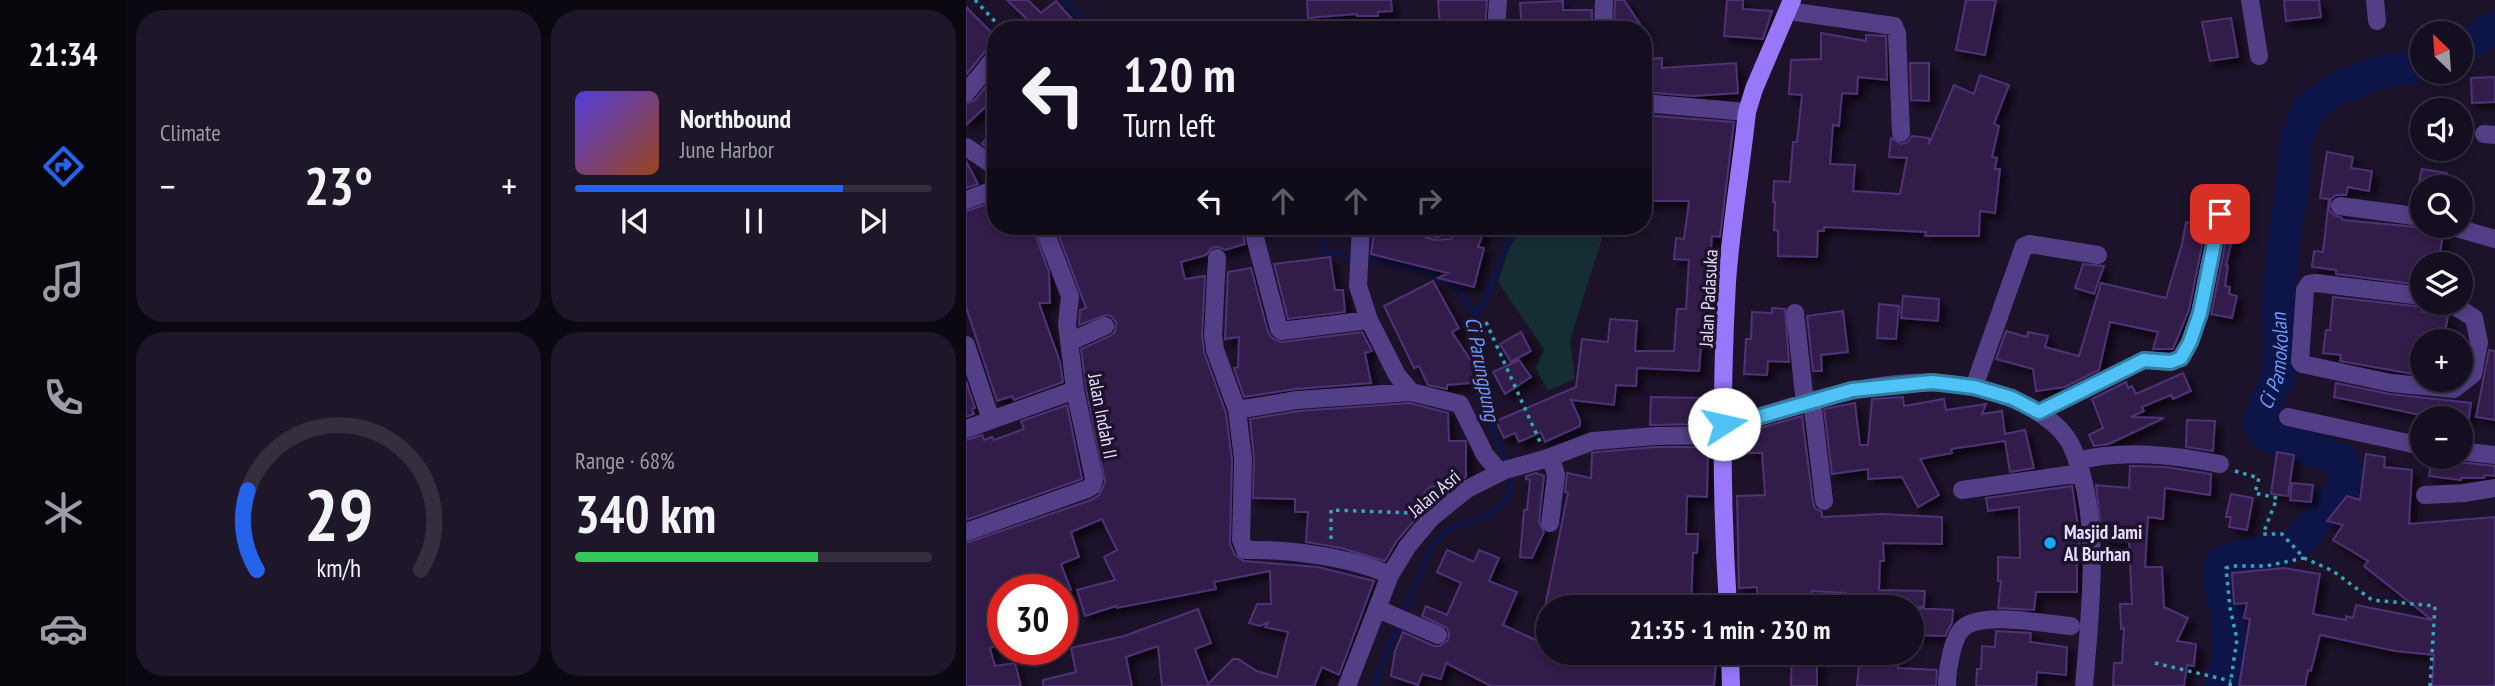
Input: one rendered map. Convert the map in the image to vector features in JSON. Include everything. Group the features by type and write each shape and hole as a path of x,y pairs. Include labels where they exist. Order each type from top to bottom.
{"street":[{"path":"1497,21 1498,0"},
{"path":"1603,21 1604,0"},
{"path":"2250,0 2259,56"},
{"path":"2375,0 2377,21"},
{"path":"1790,5 1894,26 1897,33 1901,133"},
{"name":"Jalan Padasuka","path":"1727,595 1723,533 1727,279 1747,112 1790,5"},
{"path":"968,87 987,66"},
{"path":"1652,104 1747,112"},
{"path":"966,147 987,161"},
{"path":"966,200 987,192"},
{"path":"2340,206 2410,215"},
{"path":"2039,412 2144,360 2171,362 2181,358 2200,313 2220,214"},
{"path":"2473,233 2495,239"},
{"name":"Jalan Indah II","path":"966,532 1092,486 1094,479 1075,390 1067,324 1070,296 1046,235"},
{"path":"1254,235 1279,329 1282,331 1368,320"},
{"path":"1361,235 1357,273 1368,320 1396,375 1411,392"},
{"path":"1974,387 2024,246 2029,244 2098,255"},
{"path":"1217,258 1213,315 1215,350 1237,410 1243,459 1241,540 1245,550 1267,550 1354,561 1390,575"},
{"path":"2410,295 2309,284 2305,290 2300,361 2391,383 2449,390 2473,374 2487,343 2474,318 2469,315"},
{"path":"1795,313 1824,500"},
{"path":"1069,342 1105,326"},
{"path":"966,345 991,420"},
{"name":"Jalan Asri","path":"1347,686 1390,575 1407,547 1436,514 1467,489 1509,470 1593,441 1723,429 1852,390 1932,382 1974,387 2012,398 2039,412 2070,443 2079,467"},
{"path":"966,429 1075,390"},
{"path":"1237,410 1297,400 1411,392 1460,404 1485,456 1509,470"},
{"path":"2288,417 2410,443"},
{"path":"2473,452 2495,455"},
{"path":"1962,490 2079,467 2092,457 2144,454 2191,458 2220,464"},
{"path":"1548,458 1556,475 1550,523"},
{"path":"2079,467 2088,509 2092,580 2084,686"},
{"path":"2425,495 2495,488"},
{"path":"1378,609 1438,635"},
{"path":"1947,686 1948,668 1959,632 1964,627 1993,620 2071,626"},
{"path":"1730,665 1731,686"}],"path":[{"path":"975,0 995,21"},
{"path":"1486,322 1548,458"},
{"path":"2220,464 2259,478 2255,493 2277,498 2263,534 2283,534 2304,558 2333,571 2372,600 2435,606 2430,686"},
{"path":"1331,559 1331,510 1436,514"},
{"path":"2155,663 2230,682 2238,639 2230,608 2226,568 2266,566 2304,558"}],"green space":[{"path":"1516,235 1603,235 1570,340 1575,379 1548,391 1536,368 1544,349 1498,282"}],"building":[{"path":"1007,0 1028,0 1041,13 1056,1 1074,21 1029,21"},
{"path":"1307,0 1391,0 1392,11 1378,12 1378,16 1357,14 1308,18"},
{"path":"1438,0 1487,0 1486,21 1439,21"},
{"path":"1615,0 1624,0 1638,21 1614,21"},
{"path":"1727,0 1743,0 1743,9 1772,11 1763,39 1724,36"},
{"path":"1966,0 1996,0 1985,55 1956,50"},
{"path":"2284,0 2319,0 2321,17 2286,21"},
{"path":"1563,1 1563,10 1592,10 1592,21 1521,21 1520,3"},
{"path":"966,7 987,28 987,49 966,75"},
{"path":"2231,18 2238,57 2210,61 2202,22"},
{"path":"1821,33 1866,41 1866,35 1886,36 1887,80 1858,77 1857,94 1842,93 1839,126 1833,125 1830,164 1855,165 1853,191 1900,194 1907,158 1889,157 1891,138 1901,144 1908,142 1912,136 1929,138 1929,144 1954,85 1974,94 1980,75 2009,85 1994,124 1999,126 1992,157 1997,158 1995,169 2000,169 1995,213 1980,211 1979,236 1925,236 1926,232 1824,227 1824,231 1818,231 1817,257 1778,256 1778,231 1774,230 1774,181 1790,182 1793,142 1797,142 1802,95 1789,94 1791,60 1821,59"},
{"path":"1662,58 1662,68 1736,63 1738,93 1693,96 1652,93 1652,59"},
{"path":"1910,63 1929,63 1929,101 1911,100"},
{"path":"2495,77 2495,102 2473,103 2473,78"},
{"path":"987,85 987,105 966,125 966,104 975,100"},
{"path":"1652,116 1734,122 1720,237 1712,236 1709,273 1715,273 1713,307 1711,325 1703,325 1699,371 1637,368 1636,386 1616,385 1614,405 1571,400 1580,426 1545,442 1541,432 1519,442 1515,433 1504,438 1496,421 1576,387 1582,339 1608,342 1610,319 1637,321 1635,351 1674,351 1677,309 1686,309 1689,260 1674,259 1676,238 1684,239 1689,201 1652,201"},
{"path":"2327,152 2353,157 2351,168 2372,171 2369,191 2348,187 2346,195 2336,195 2331,199 2329,210 2342,220 2410,226 2410,238 2442,238 2440,252 2410,252 2410,283 2336,274 2336,270 2312,267 2314,251 2323,252 2329,199 2320,198"},
{"path":"966,161 978,184 966,188"},
{"path":"2422,169 2447,173 2447,175 2421,175"},
{"path":"987,204 987,235 1035,235 1049,272 1050,303 1039,303 1060,362 1063,382 1014,400 1012,396 997,401 966,307 966,211"},
{"path":"2186,222 2206,226 2189,310 2173,349 2153,349 2158,332 2110,322 2099,370 2065,387 2036,391 2033,369 1996,359 2006,331 2027,337 2028,332 2048,336 2045,347 2079,356 2101,283 2166,298"},
{"path":"2228,230 2234,231 2226,265 2225,286 2230,287 2229,294 2237,296 2232,318 2211,314"},
{"path":"1058,235 1243,235 1245,244 1225,250 1212,248 1206,255 1181,262 1185,279 1205,276 1202,334 1204,352 1226,413 1232,460 1230,544 1235,555 1244,561 1318,567 1374,581 1339,675 1322,667 1314,686 1162,686 1158,646 1126,657 1132,686 1043,686 1043,680 1076,672 1078,646 1124,636 1198,609 1211,643 1195,649 1208,684 1233,659 1277,677 1288,632 1265,627 1269,622 1260,626 1249,623 1257,604 1271,604 1270,571 1214,582 1216,589 1117,608 1116,606 1085,616 1078,590 1115,580 1104,557 1117,550 1102,519 1071,532 1079,557 1061,564 1065,574 987,574 987,665 1016,665 1021,686 966,686 966,543 1091,500 1099,495 1105,482 1081,349 1110,336 1115,332 1116,322 1106,315 1079,325 1080,310 1086,308"},
{"path":"1374,235 1419,235 1435,240 1451,239 1453,235 1483,235 1478,247 1484,248 1474,287 1438,278 1448,273 1371,254"},
{"path":"1330,257 1335,290 1343,290 1345,312 1288,319 1274,264"},
{"path":"2083,264 2104,266 2094,294 2075,288"},
{"path":"1251,268 1268,332 1273,339 1282,342 1362,332 1372,351 1365,353 1371,383 1296,389 1244,397 1234,368 1238,367 1239,337 1225,339 1228,272"},
{"path":"1433,281 1459,328 1452,332 1485,382 1447,385 1447,389 1428,385 1419,366 1414,368 1384,306"},
{"path":"1903,296 1939,299 1938,321 1901,318"},
{"path":"2333,297 2410,306 2410,315 2448,316 2446,329 2410,329 2410,373 2340,361 2341,355 2323,353 2326,330 2330,330"},
{"path":"1879,304 1899,306 1896,339 1877,338"},
{"path":"1772,308 1785,309 1789,362 1768,361 1767,375 1744,374 1746,339 1751,339 1752,312 1772,313"},
{"path":"1843,311 1848,352 1821,355 1822,371 1813,371 1807,316"},
{"path":"1521,332 1531,351 1511,362 1500,344"},
{"path":"2489,350 2495,351 2495,420 2476,417"},
{"path":"1519,360 1531,377 1505,394 1493,372"},
{"path":"2183,373 2191,391 2173,399 2171,395 2142,407 2144,411 2131,417 2164,418 2109,444 2094,446 2089,435 2103,428 2092,399 2126,382 2128,388 2132,386 2136,394"},
{"path":"966,381 975,408 972,409 974,414 966,417"},
{"path":"2336,383 2390,394 2471,403 2471,406 2410,406 2410,413 2334,397"},
{"path":"1651,397 1702,398 1702,424 1650,425"},
{"path":"1903,397 1904,406 1944,399 1946,410 1986,404 1982,414 2002,411 2005,434 2025,430 2034,468 2010,472 2005,441 1951,449 1952,453 1920,459 1939,495 1918,507 1902,477 1868,479 1868,469 1832,474 1824,409 1855,403 1860,445 1868,445 1872,399"},
{"path":"1410,403 1448,413 1449,441 1466,441 1466,477 1457,483 1430,487 1414,504 1414,521 1396,542 1385,561 1341,548 1306,542 1308,512 1295,512 1295,499 1253,498 1254,458 1250,419 1298,411"},
{"path":"1067,405 1082,479 966,520 966,440 982,435 984,440 992,437 994,440 1024,429 1021,421"},
{"path":"1802,416 1813,502 1815,508 1822,512 1822,517 1882,514 1942,517 1942,544 1883,543 1884,561 1880,561 1879,590 1925,591 1924,607 1924,595 1846,595 1812,591 1812,595 1757,595 1757,587 1739,588 1737,496 1765,495 1762,453 1750,453 1749,431"},
{"path":"2187,420 2215,421 2213,451 2186,447"},
{"path":"1656,447 1708,449 1707,497 1687,496 1686,534 1698,534 1697,553 1693,553 1691,595 1547,595 1568,493 1565,492 1567,473 1591,478 1592,453"},
{"path":"2277,452 2294,455 2288,496 2271,494"},
{"path":"2366,454 2385,457 2384,467 2412,470 2409,524 2495,517 2495,686 2432,686 2434,655 2395,651 2320,635 2305,686 2239,686 2250,619 2244,618 2247,603 2234,604 2232,573 2284,568 2320,574 2313,614 2346,620 2346,616 2353,618 2356,605 2432,620 2364,566 2368,561 2333,540 2343,525 2327,521 2347,496 2360,500"},
{"path":"2473,464 2495,466 2495,476 2485,475 2484,478 2461,480 2429,476 2430,469 2473,469"},
{"path":"2130,466 2166,467 2211,474 2210,495 2165,488 2163,519 2148,517 2145,567 2162,567 2164,607 2188,618 2177,641 2196,644 2194,666 2187,665 2184,686 2113,686 2114,663 2122,663 2124,628 2121,629 2120,604 2132,604 2129,542 2102,540 2096,485 2129,488"},
{"path":"1536,473 1544,476 1539,522 1544,532 1532,558 1520,557 1530,480 1526,479 1526,476"},
{"path":"2292,483 2313,485 2311,502 2290,500"},
{"path":"2072,486 2079,533 2077,592 2036,592 2034,610 1998,608 2001,581 1998,581 1998,557 2020,558 2019,507 1988,511 1986,498"},
{"path":"2231,494 2253,498 2247,530 2229,527 2231,517 2226,517"},
{"path":"1447,550 1474,562 1479,550 1499,558 1489,581 1517,592 1503,625 1536,640 1536,665 1716,665 1714,686 1491,686 1446,663 1441,679 1422,674 1418,685 1391,676 1395,651 1403,632 1434,646 1440,646 1448,640 1447,628 1422,616 1426,606 1447,615 1461,583 1437,572"},
{"path":"1924,609 1953,610 1952,623 1945,636 1924,635"},
{"path":"1996,631 2031,633 2030,642 2067,647 2066,675 2037,672 2036,686 1976,686 1977,669 1981,669 1982,646 1995,647"},
{"path":"1792,665 1817,665 1817,686 1791,686"},
{"path":"1859,665 1898,665 1898,668 1937,670 1936,686 1857,686"}],"waterway":[{"path":"1063,0 1083,21"},
{"path":"1567,0 1568,14"},
{"name":"Ci Pamokolan","path":"2473,41 2495,28"},
{"name":"Ci Pamokolan","path":"2221,686 2229,642 2227,614 2219,578 2220,565 2234,558 2273,551 2299,542 2341,492 2348,473 2342,460 2265,434 2259,421 2278,376 2281,341 2278,308 2296,142 2309,107 2339,88 2375,74 2410,67"},
{"name":"Ci Parungpung","path":"1323,235 1322,243 1325,252 1425,270 1457,288 1476,316 1485,413 1510,469 1511,485 1505,502 1490,514 1446,531 1431,548 1377,676 1376,686"},
{"path":"1476,316 1511,235"}],"place":[{"name":"Masjid Jami Al Burhan","path":"2050,543"}],"route":[{"path":"1724,424 1741,422 1852,390 1932,382 1950,382 1974,387 2012,398 2039,412 2144,360 2176,361 2181,358 2190,342 2200,313 2220,214"}]}
